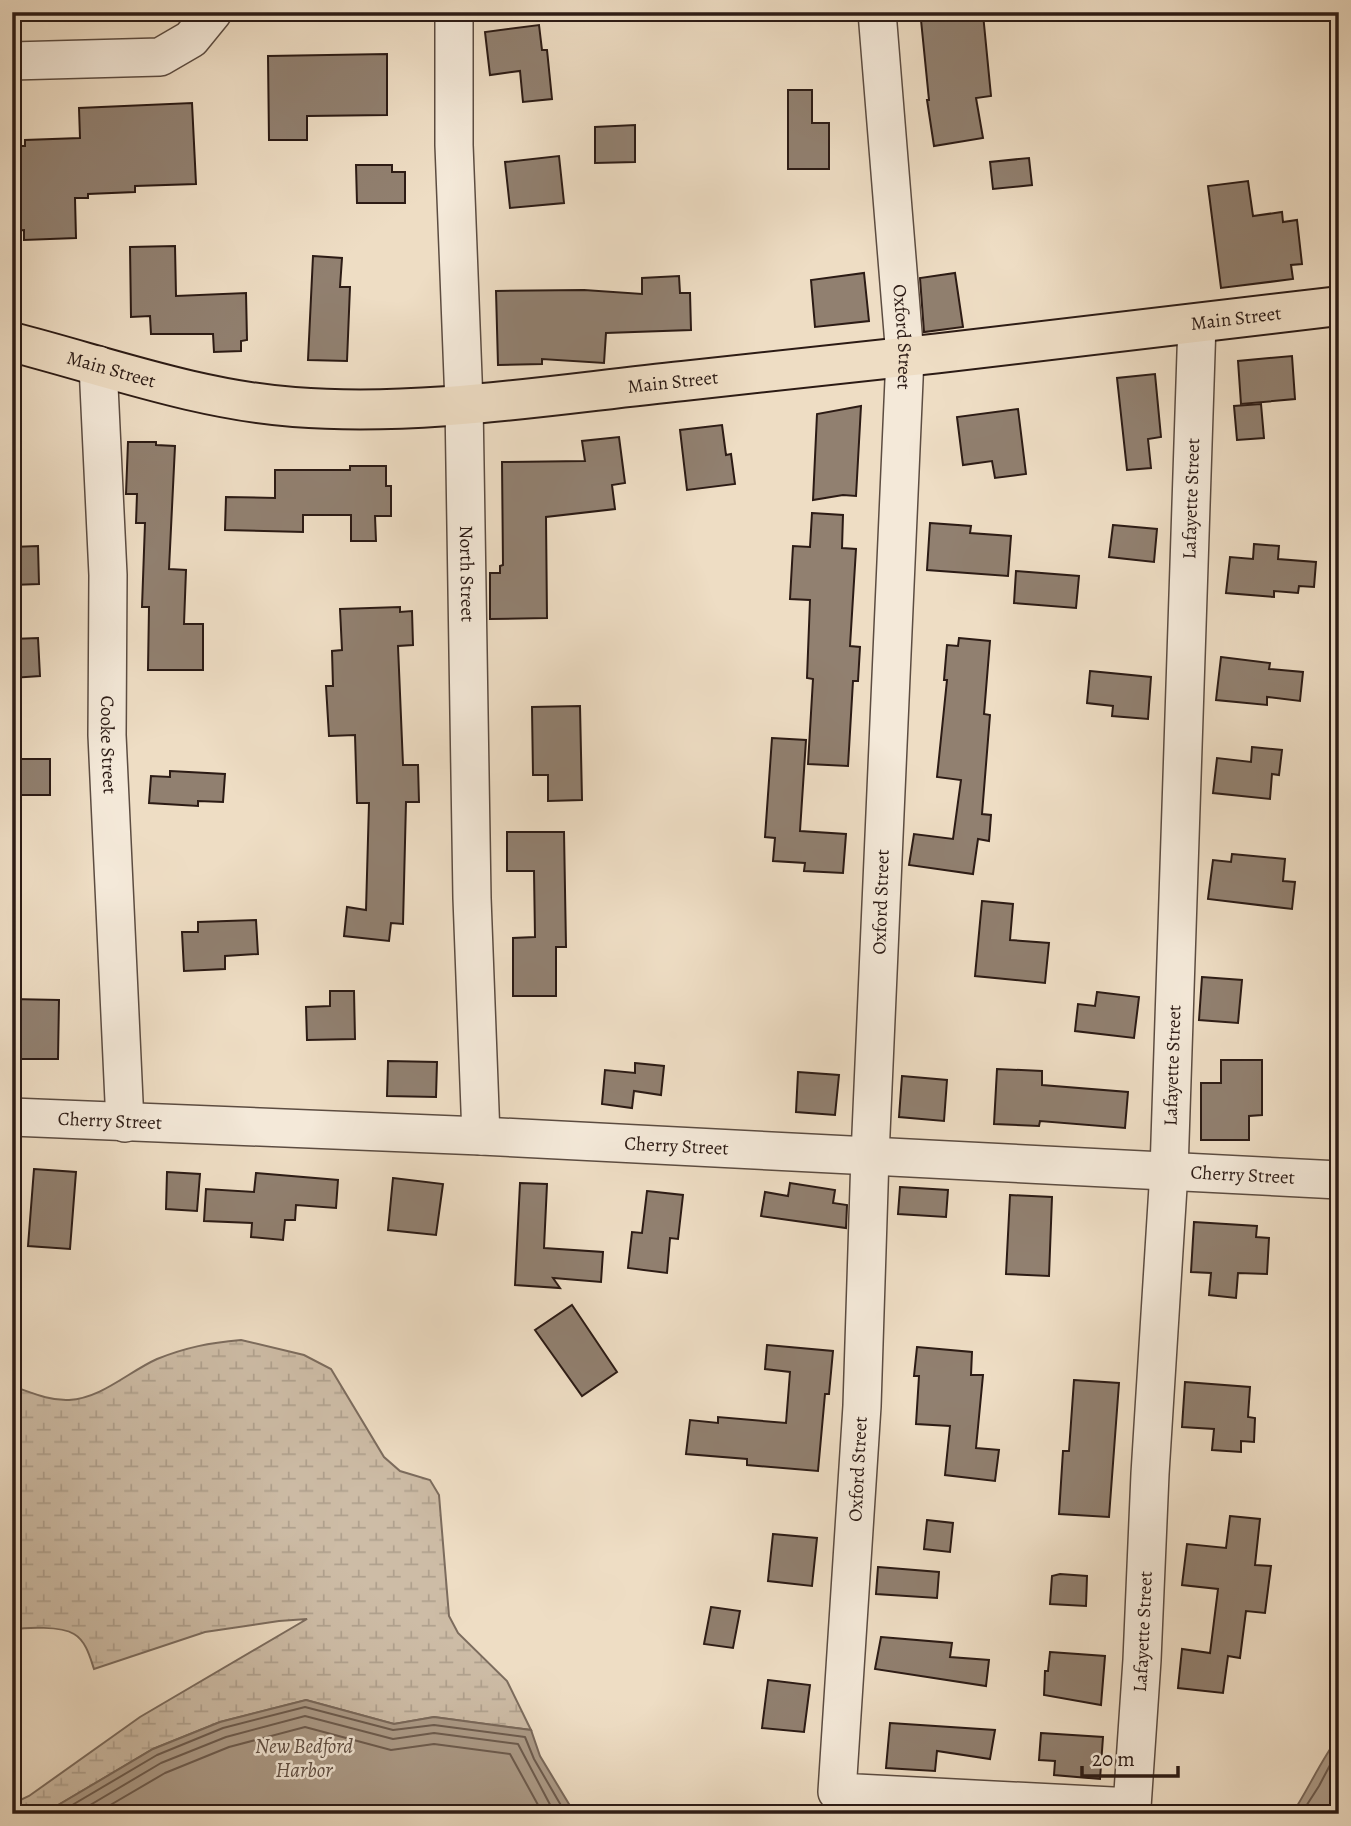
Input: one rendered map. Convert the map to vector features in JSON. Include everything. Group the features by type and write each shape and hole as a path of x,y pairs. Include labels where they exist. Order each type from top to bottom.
{"main road":[{"name":"Main Street","path":"12,342 224,398 290,407 357,410 464,404 905,358 1339,306"}],"street":[{"path":"12,61 160,57 191,39 213,12"},
{"name":"North Street","path":"454,12 454,145 464,404 472,898 481,1136"},
{"name":"Oxford Street","path":"877,12 905,358 870,1156 862,1406 838,1792 1132,1807"},
{"name":"Lafayette Street","path":"1132,1807 1169,1171 1197,323"},
{"name":"Cooke Street","path":"98,365 108,575 107,735 125,1123"},
{"name":"Cherry Street","path":"12,1117 481,1136 1339,1180"}],"green space":[{"path":"241,1340 304,1355 331,1369 384,1457 400,1471 430,1480 439,1495 449,1616 458,1633 507,1681 531,1730 434,1717 394,1724 306,1700 220,1722 153,1749 43,1814 12,1814 12,1804 29,1796 140,1717 307,1619 205,1632 94,1669 85,1645 68,1631 53,1628 12,1630 12,1386 54,1399 81,1398 104,1390 146,1364 168,1355 198,1346"}],"water":[{"name":"New Bedford Harbor","path":"306,1700 394,1724 434,1717 531,1730 540,1756 575,1814 43,1814 153,1749 220,1722"},
{"path":"1339,1736 1339,1814 1292,1814 1326,1755"}],"building":[{"path":"983,14 991,96 976,98 983,138 934,146 927,100 921,20"},
{"path":"539,25 542,50 547,50 552,99 523,102 520,71 490,75 485,32"},
{"path":"387,54 387,115 307,116 307,140 269,140 268,56"},
{"path":"788,90 812,90 812,123 829,123 829,169 788,169"},
{"path":"192,103 196,184 135,186 135,192 88,194 88,198 75,198 76,238 24,240 24,230 12,231 12,146 25,146 25,140 80,138 79,108"},
{"path":"635,125 635,162 595,163 595,127"},
{"path":"559,156 564,203 510,208 505,162"},
{"path":"1029,158 1032,185 993,189 990,162"},
{"path":"356,165 392,165 392,172 405,172 405,203 357,203"},
{"path":"1248,181 1253,216 1282,212 1283,222 1297,220 1302,264 1291,265 1293,279 1221,288 1208,186"},
{"path":"175,246 176,296 246,293 247,340 241,341 241,351 214,352 213,334 151,334 150,316 131,317 130,247"},
{"path":"313,256 342,258 340,287 350,287 347,361 308,360"},
{"path":"864,273 869,321 815,327 811,280"},
{"path":"955,273 963,327 924,332 920,278"},
{"path":"679,276 680,293 690,293 691,330 606,333 604,363 542,359 542,364 498,365 496,291 584,290 642,294 642,278"},
{"path":"1292,356 1295,399 1241,404 1238,361"},
{"path":"1155,374 1161,437 1148,439 1151,468 1127,470 1117,378"},
{"path":"1261,404 1264,438 1237,440 1234,406"},
{"path":"861,406 856,496 843,495 813,500 817,414"},
{"path":"1018,409 1026,474 995,478 992,461 963,465 957,417"},
{"path":"722,425 726,455 731,454 735,484 687,490 680,430"},
{"path":"619,437 625,483 612,485 615,509 546,517 547,618 490,619 490,573 500,573 500,566 503,565 502,462 585,461 582,441"},
{"path":"128,442 156,442 156,445 175,446 169,569 186,570 184,624 203,624 203,670 148,670 149,607 142,607 145,523 136,523 137,494 126,494"},
{"path":"350,466 386,466 386,486 391,486 391,516 375,516 376,541 351,541 351,515 303,515 303,532 225,530 226,497 275,498 275,470 350,470"},
{"path":"812,513 843,515 842,548 856,549 850,646 860,647 858,681 853,681 848,766 808,764 813,679 807,678 810,600 790,599 793,546 810,547"},
{"path":"930,523 971,526 970,533 1011,536 1008,576 927,570"},
{"path":"1113,525 1157,529 1154,562 1109,557"},
{"path":"1254,544 1279,546 1278,559 1316,562 1314,587 1299,586 1298,593 1274,591 1274,597 1226,593 1230,557 1253,559"},
{"path":"38,546 39,584 12,585 12,547"},
{"path":"1016,571 1079,576 1076,608 1014,603"},
{"path":"400,607 400,612 412,611 413,645 398,646 403,765 418,765 419,802 406,802 403,924 391,923 389,941 344,936 347,907 366,910 369,803 357,803 355,735 329,736 326,686 333,686 332,651 342,650 340,609"},
{"path":"38,638 40,676 12,678 12,639"},
{"path":"959,638 990,641 984,714 990,715 982,814 991,815 989,841 978,839 973,874 909,865 914,834 953,839 961,780 937,777 947,680 944,680 947,645 958,646"},
{"path":"1221,657 1270,663 1269,669 1303,672 1300,701 1267,697 1267,705 1216,700"},
{"path":"1090,671 1151,677 1148,719 1112,716 1113,706 1087,703"},
{"path":"580,706 582,800 548,801 548,775 533,775 532,707"},
{"path":"772,738 806,740 800,831 846,834 843,873 804,871 805,863 773,861 775,838 765,837"},
{"path":"1252,747 1282,750 1279,775 1272,774 1270,799 1213,793 1217,758 1251,762"},
{"path":"12,759 50,759 50,795 12,795"},
{"path":"170,771 225,774 223,802 198,801 198,806 149,803 151,776 170,777"},
{"path":"507,832 564,832 566,947 556,947 556,996 513,996 513,938 535,937 534,871 507,871"},
{"path":"1232,854 1285,859 1283,881 1295,882 1292,909 1208,899 1213,860 1231,862"},
{"path":"982,901 1013,904 1010,940 1049,943 1045,983 975,976"},
{"path":"256,920 258,954 225,956 225,969 184,971 182,932 198,932 198,922"},
{"path":"1202,977 1242,980 1238,1023 1199,1020"},
{"path":"330,991 354,991 355,1039 307,1040 306,1007 330,1006"},
{"path":"1097,992 1139,997 1134,1038 1075,1031 1078,1004 1095,1006"},
{"path":"12,999 59,1000 58,1059 13,1059"},
{"path":"1221,1060 1262,1060 1262,1115 1249,1116 1249,1140 1201,1140 1201,1083 1221,1083"},
{"path":"388,1061 437,1062 436,1097 387,1096"},
{"path":"635,1063 664,1066 661,1095 634,1091 632,1108 602,1104 605,1070 635,1073"},
{"path":"997,1069 1042,1071 1042,1085 1128,1092 1125,1128 1040,1121 1039,1126 994,1124"},
{"path":"798,1072 839,1075 835,1115 796,1112"},
{"path":"902,1076 947,1080 944,1121 899,1117"},
{"path":"34,1169 76,1172 70,1249 28,1246"},
{"path":"167,1172 200,1174 197,1211 166,1209"},
{"path":"256,1173 338,1180 336,1208 296,1205 295,1220 285,1220 283,1240 251,1237 252,1223 204,1221 206,1189 254,1192"},
{"path":"393,1178 443,1184 436,1235 388,1230"},
{"path":"520,1183 547,1184 544,1248 603,1252 601,1282 553,1278 560,1288 515,1285"},
{"path":"790,1183 835,1190 833,1203 847,1205 846,1228 761,1216 765,1192 788,1196"},
{"path":"900,1187 948,1190 946,1217 898,1214"},
{"path":"647,1191 683,1195 678,1239 670,1238 667,1273 628,1268 632,1232 642,1233"},
{"path":"1010,1195 1052,1197 1049,1276 1006,1274"},
{"path":"1194,1222 1257,1226 1256,1237 1269,1238 1267,1274 1238,1273 1236,1298 1209,1295 1211,1273 1191,1272"},
{"path":"572,1305 617,1372 582,1396 535,1330"},
{"path":"767,1345 833,1351 829,1394 825,1394 818,1471 747,1465 747,1459 686,1454 690,1420 718,1423 718,1417 786,1423 790,1372 765,1369"},
{"path":"917,1347 972,1352 971,1375 983,1375 976,1448 999,1450 995,1481 945,1475 950,1426 916,1424 919,1376 914,1376"},
{"path":"1074,1380 1119,1383 1109,1517 1059,1514 1063,1451 1069,1451"},
{"path":"1185,1382 1250,1387 1248,1417 1255,1418 1254,1442 1241,1441 1241,1452 1212,1450 1214,1429 1182,1427"},
{"path":"1230,1516 1260,1519 1255,1565 1271,1566 1265,1613 1246,1611 1240,1658 1228,1656 1223,1693 1178,1688 1182,1649 1210,1653 1218,1589 1182,1585 1187,1544 1226,1548"},
{"path":"927,1520 953,1523 950,1552 924,1549"},
{"path":"773,1534 817,1538 812,1586 768,1581"},
{"path":"878,1567 939,1572 937,1598 876,1594"},
{"path":"1052,1576 1087,1576 1086,1606 1050,1604"},
{"path":"711,1607 740,1611 733,1648 704,1644"},
{"path":"881,1637 952,1643 950,1657 989,1660 986,1686 875,1669"},
{"path":"1050,1652 1105,1656 1101,1705 1044,1695 1045,1671 1048,1671"},
{"path":"768,1680 810,1685 804,1732 762,1728"},
{"path":"890,1723 995,1730 990,1759 937,1751 935,1771 886,1768"},
{"path":"1041,1733 1103,1737 1100,1779 1054,1775 1055,1761 1039,1760"}]}
